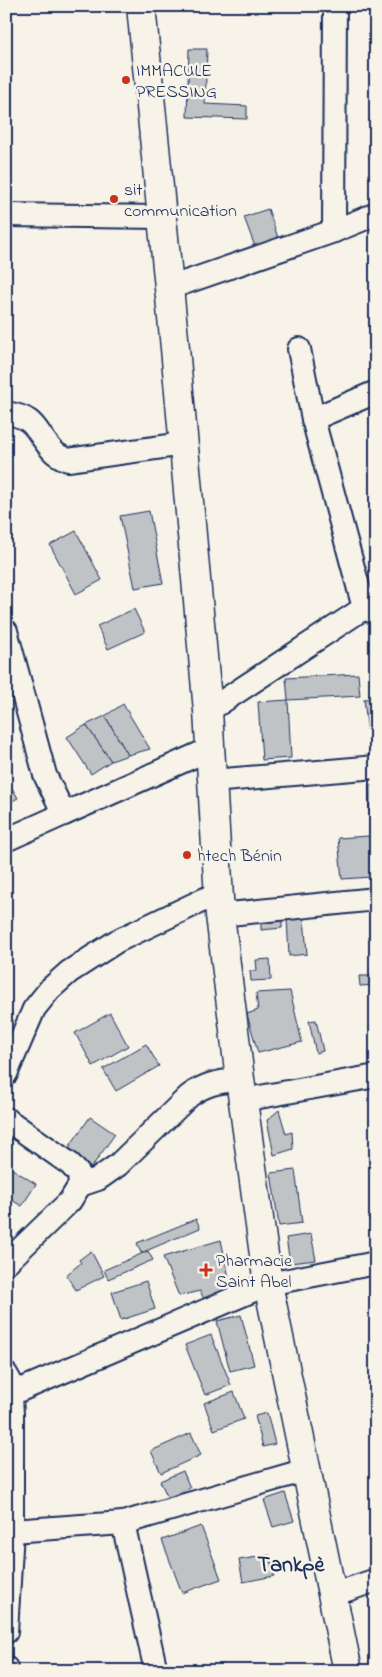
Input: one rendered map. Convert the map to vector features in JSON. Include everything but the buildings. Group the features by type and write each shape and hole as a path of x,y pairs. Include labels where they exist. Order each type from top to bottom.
{"street":[{"path":"141,6 208,711 219,904 241,1089 268,1284 348,1671"},
{"path":"334,231 335,6"},
{"path":"169,288 334,231 376,214"},
{"path":"6,215 161,217"},
{"path":"208,711 372,606 313,419 299,349"},
{"path":"313,419 376,392"},
{"path":"6,413 21,415 32,423 55,453 68,460 184,444"},
{"path":"6,631 45,775 64,814"},
{"path":"6,840 210,750"},
{"path":"212,781 376,767"},
{"path":"6,1074 34,1009 50,989 70,972 117,941 219,904 376,899"},
{"path":"80,1185 98,1179 108,1173 189,1096 199,1088 210,1083 241,1089 376,1076"},
{"path":"6,1119 70,1164 79,1174 80,1185 70,1201 6,1263"},
{"path":"6,1632 12,1531 9,1384 268,1284 376,1262"},
{"path":"12,1531 123,1523 306,1470"},
{"path":"123,1523 156,1671"},
{"path":"332,1595 376,1580"}],"place":[{"name":"IMMACULE PRESSING","path":"126,80"},
{"name":"sit communication","path":"114,199"},
{"name":"htech Bénin","path":"187,855"},
{"name":"Pharmacie Saint Abel","path":"206,1270"}],"district":[{"name":"Tankpè","path":"291,1563"}]}
